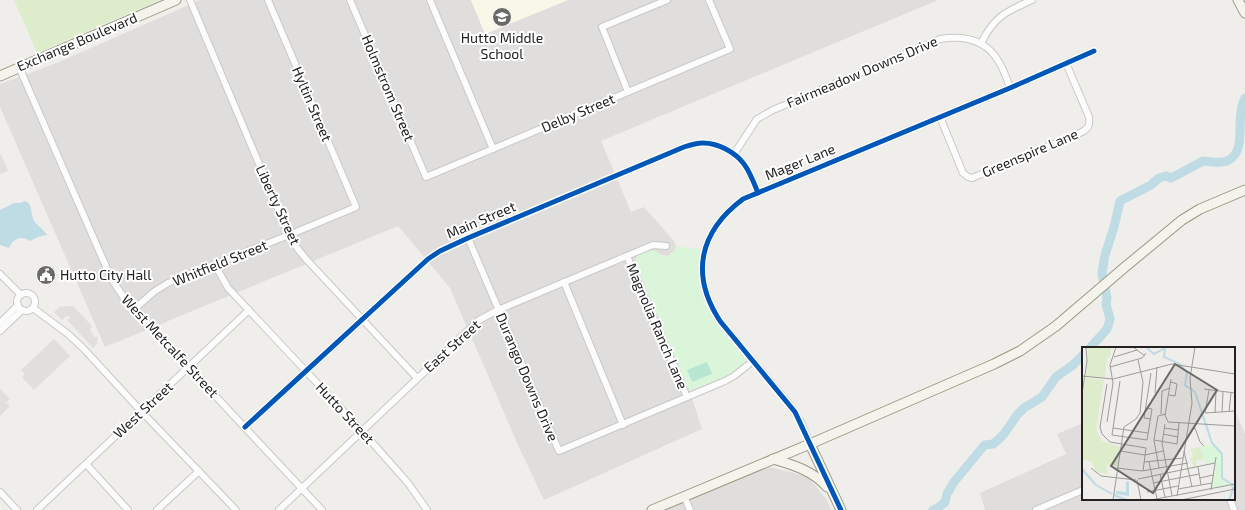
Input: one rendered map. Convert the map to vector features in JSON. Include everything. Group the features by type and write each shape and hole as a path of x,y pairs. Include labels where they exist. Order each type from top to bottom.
{"main road":[{"name":"Exchange Boulevard","path":"0,76 176,0"},
{"path":"1238,0 1245,13"},
{"path":"652,510 810,444 994,364 1013,354 1056,326 1124,267 1182,220 1200,209 1245,190"},
{"name":"Mager Lane","path":"810,444 841,510"},
{"path":"773,459 795,466 811,474 823,482 833,494"}],"street":[{"name":"Liberty Street","path":"190,0 289,235 306,260 417,378"},
{"name":"Hyltin Street","path":"268,0 356,207"},
{"name":"Holmstrom Street","path":"350,0 426,177"},
{"path":"430,0 493,149"},
{"path":"628,92 602,27 667,0"},
{"name":"Delby Street","path":"426,177 730,49 709,0"},
{"path":"981,44 987,31 1003,14 1032,0"},
{"name":"Fairmeadow Downs Drive","path":"734,154 757,119 773,110 788,102 940,39 958,37 970,39 981,44 994,55 1000,63 1010,88"},
{"name":"Mager Lane","path":"810,444 795,412 720,322 711,308 702,277 702,263 707,243 713,229 732,207 758,192 1010,88 1094,51"},
{"name":"Greenspire Lane","path":"940,117 963,173 972,178 1082,132 1088,129 1090,124 1089,117 1066,63"},
{"name":"West Metcalfe Street","path":"19,67 111,278 120,293 322,510"},
{"name":"Main Street","path":"245,427 428,258 468,238 684,147 704,143 721,147 734,154 744,164 758,192"},
{"name":"Whitfield Street","path":"134,309 155,291 168,283 356,207"},
{"name":"Durango Downs Drive","path":"468,238 559,451 623,425 734,376 753,361"},
{"name":"East Street","path":"278,510 479,320 498,310 653,245 666,246"},
{"name":"Magnolia Ranch Lane","path":"627,256 687,397"},
{"name":"Hutto Street","path":"215,265 228,288 362,431 408,483 427,510"},
{"path":"0,274 21,295"},
{"path":"564,282 623,425"},
{"path":"26,293 32,295 35,300 34,306 28,311 20,308 18,300 21,295 26,293"},
{"path":"0,322 20,308"},
{"path":"0,331 20,308"},
{"path":"32,308 80,344 236,510"},
{"name":"West Street","path":"37,510 249,310"},
{"path":"86,464 128,510"},
{"path":"157,510 199,471"},
{"path":"1036,510 1082,490"},
{"path":"0,492 17,510"},
{"path":"684,496 690,510"}],"shaded area":[{"path":"200,0 471,0 485,34 568,0 938,0 601,141 631,212 644,207 674,241 676,246 674,251 668,256 661,255 655,251 686,385 689,389 702,429 544,500 518,445 450,288 398,226 105,347 0,107 0,84 59,62"},
{"name":"Hutto Middle School","path":"471,0 568,0 485,34"},
{"path":"1,154 8,171 0,174 0,155"},
{"path":"73,306 92,326 90,329 94,337 98,337 97,344 93,348 67,320 70,318 68,316 62,320 54,312 60,307"},
{"path":"54,339 70,356 34,390 22,377 25,374 21,370"},
{"path":"0,389 10,399 6,403 10,406 0,416"},
{"path":"1235,410 1245,434 1245,510 985,510 980,493 1066,454 1057,434 1082,423 1082,500 1235,500"},
{"path":"768,467 795,473 809,478 827,500 831,510 665,510"}],"green space":[{"path":"14,0 160,0 37,53"},
{"path":"676,246 701,249 699,283 702,297 715,321 745,360 740,367 727,375 692,390 686,385 635,262 637,256 651,250 663,256 668,256 674,251"},
{"path":"707,362 712,374 692,382 687,370"}],"water":[{"path":"25,201 28,202 30,206 32,215 37,225 47,235 30,241 24,238 18,238 9,248 0,245 0,210 14,203"}],"waterway":[{"path":"1091,347 1107,329 1110,319 1106,304 1107,298 1102,273 1105,255 1120,201 1151,185 1159,178 1166,176 1171,178 1203,161 1221,162 1227,161 1233,157 1239,146 1241,109 1245,98"},
{"path":"933,510 945,502 947,494 954,482 982,448 985,445 993,444 999,439 1017,415 1024,408 1042,397 1056,377 1073,365 1082,356"}],"cycle path":[{"path":"841,510 795,412 720,321 711,304 705,287 702,271 708,240 728,212 743,199 1010,88 1094,51"},
{"path":"245,427 428,259 440,251 468,238 684,147 698,143 709,143 720,146 736,156 748,170 758,193"}],"place":[{"name":"Hutto Middle School","path":"502,17"},
{"name":"Hutto City Hall","path":"46,275"}]}
